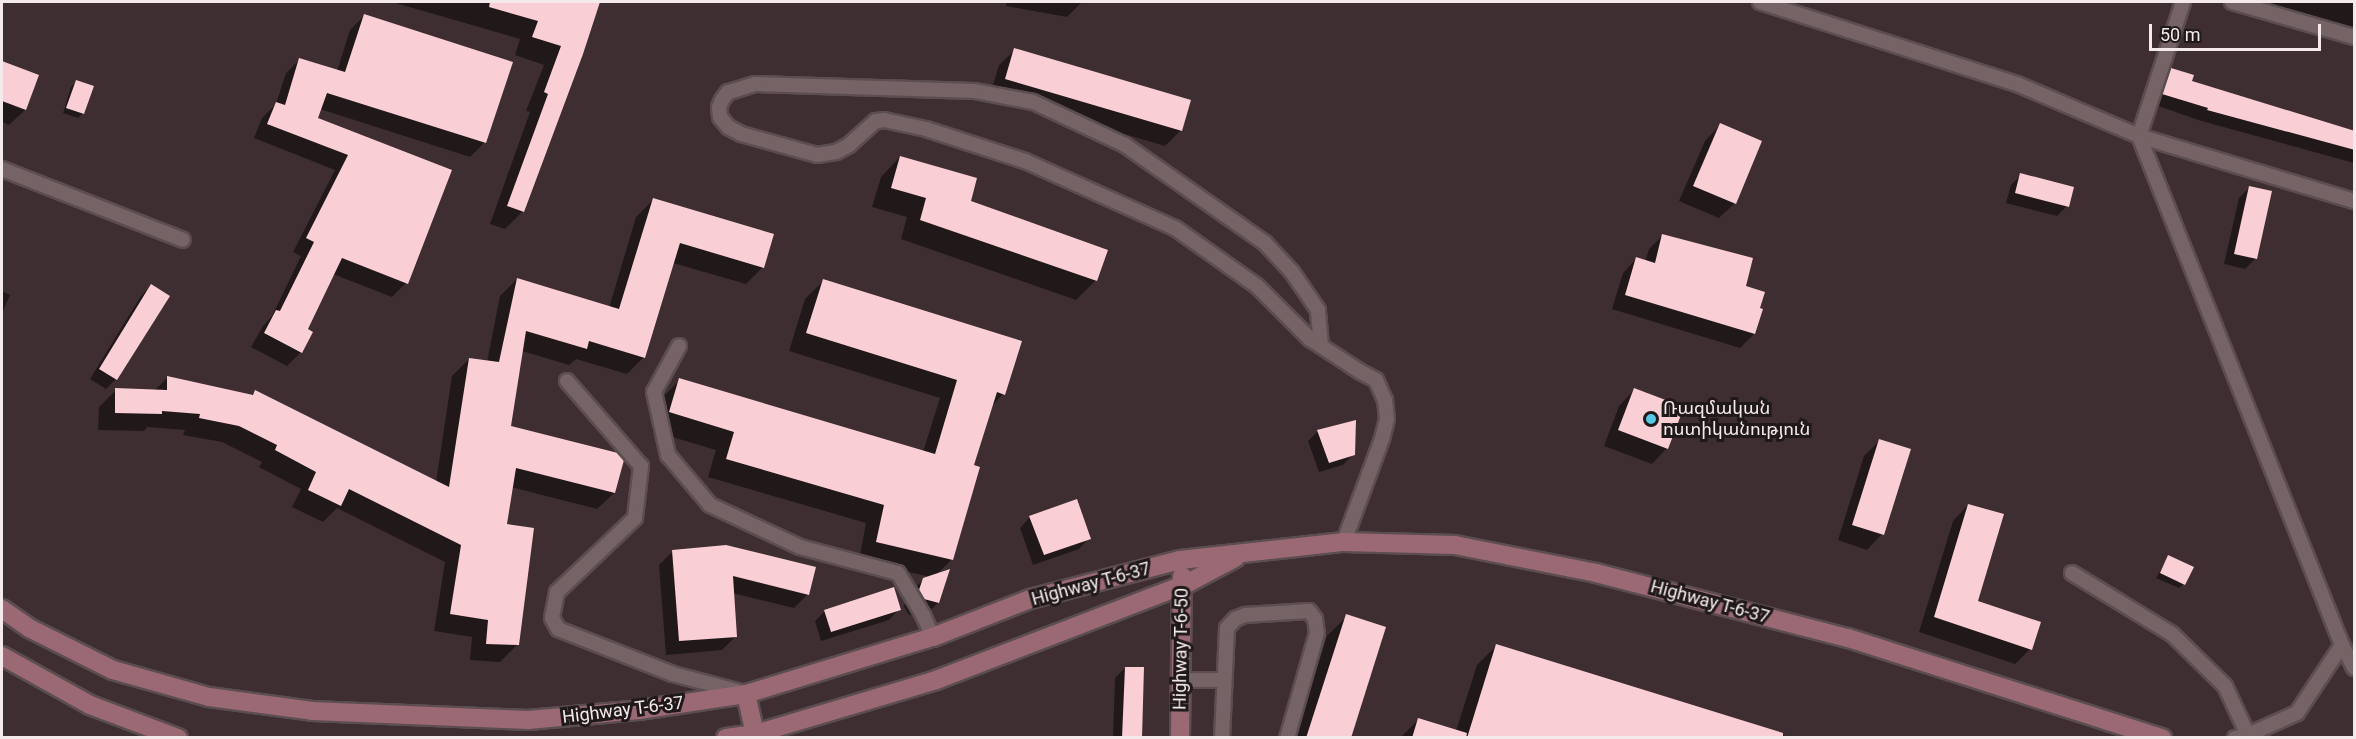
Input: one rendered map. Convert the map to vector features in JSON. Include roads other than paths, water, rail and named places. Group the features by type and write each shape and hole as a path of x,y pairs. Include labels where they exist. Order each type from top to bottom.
{"main road":[{"name":"Highway T-6-37","path":"2,609 29,628 113,670 209,697 312,711 528,720 639,710 746,694 933,637 1030,599 1180,560 1344,542 1455,546 1596,573 1848,638 2162,738"},
{"name":"Highway T-6-37","path":"726,738 755,734 936,680 1184,585 1245,553"},
{"name":"Highway T-6-50","path":"1180,560 1184,585 1180,738"},
{"path":"2,656 90,705 178,738"},
{"path":"746,694 755,734"}],"lane":[{"path":"1760,2 2017,84 2139,136 2355,201"},
{"path":"2183,2 2139,136 2342,645 2355,668"},
{"path":"2232,2 2355,37"},
{"path":"1321,346 1318,310 1292,272 1265,243 1125,145 1033,102 974,91 755,84 728,92 719,107 720,117 728,127 741,134 817,155 836,152 849,145 876,121 885,120 926,129 1025,161 1175,228 1257,286 1310,339 1321,346 1376,380 1385,400 1387,419 1344,542"},
{"path":"2,169 183,240"},
{"path":"678,346 654,392 668,455 710,504 800,547 898,573 933,637"},
{"path":"567,381 641,466 635,518 557,592 552,618 558,629 673,674 746,694"},
{"path":"2072,573 2172,634 2225,686 2241,736 2296,713 2342,645"},
{"path":"1222,738 1227,628 1235,619 1245,615 1309,611 1315,619 1317,633 1287,738"},
{"path":"1180,680 1223,680"}],"place":[{"name":"Ռազմական ոստիկանություն","path":"1651,419"}]}
